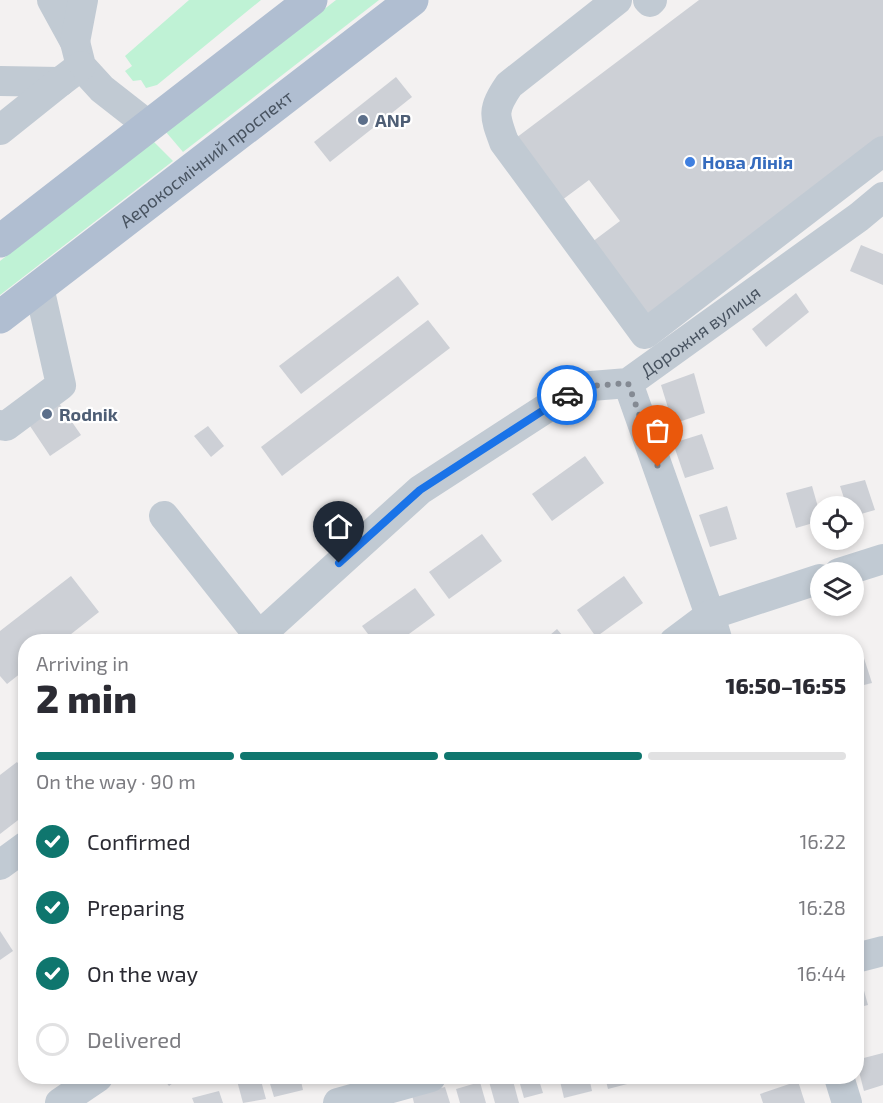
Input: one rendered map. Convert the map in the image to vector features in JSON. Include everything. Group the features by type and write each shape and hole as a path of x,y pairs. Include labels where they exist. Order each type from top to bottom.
{"main road":[{"path":"0,241 311,0"},
{"name":"Аерокосмічний проспект","path":"0,317 412,0"}],"street":[{"path":"52,0 72,63 148,125"},
{"path":"0,130 72,63 83,0"},
{"path":"617,0 509,85 498,102 496,120 504,142 645,334 883,151"},
{"path":"0,81 72,63"},
{"name":"Дорожня вулиця","path":"262,634 420,490 579,387 628,383 871,221 883,197"},
{"path":"0,425 6,426 61,385 39,287"},
{"path":"628,383 714,628"},
{"path":"164,516 253,634"},
{"path":"864,565 883,559"},
{"path":"697,634 810,584"},
{"path":"0,865 18,852"},
{"path":"864,956 883,951"},
{"path":"338,1103 406,1084"},
{"path":"841,1084 847,1103"},
{"path":"60,1103 94,1088"}],"green space":[{"path":"189,0 261,0 157,85 146,88 141,80 133,81 125,71 132,66 125,56"},
{"path":"336,0 379,0 183,152 166,132"},
{"path":"153,141 173,161 0,295 0,261"}],"building":[{"name":"Нова Лінія","path":"699,0 883,0 883,144 646,322 588,245 620,221 589,180 554,206 508,144"},
{"name":"ANP","path":"396,77 412,97 330,162 314,142"},
{"path":"861,245 883,254 883,285 850,271"},
{"path":"398,276 419,304 301,394 279,366"},
{"path":"796,293 809,312 766,347 752,329"},
{"path":"428,320 450,348 282,476 261,447"},
{"path":"694,373 705,413 673,424 661,385"},
{"path":"56,399 81,435 50,456 26,420"},
{"path":"208,426 224,446 211,457 194,436"},
{"path":"702,434 714,469 685,478 673,443"},
{"path":"585,456 604,483 552,521 532,494"},
{"path":"865,480 875,510 864,513 864,496 843,496 840,486"},
{"path":"812,486 815,496 810,496 810,524 796,528 786,493"},
{"path":"727,506 737,539 710,547 699,515"},
{"path":"482,534 502,561 449,599 429,572"},
{"path":"71,576 99,612 71,634 18,634 18,675 7,684 0,676 0,631"},
{"path":"624,576 643,603 600,634 594,634 577,610"},
{"path":"415,588 435,615 409,634 368,634 362,626"},
{"path":"557,629 561,634 551,634"},
{"path":"864,658 872,683 864,685"},
{"path":"18,763 18,820 0,834 0,775"},
{"path":"0,931 13,951 0,960"},
{"path":"864,991 868,1005 864,1006"},
{"path":"883,1053 883,1085 864,1091 862,1084 864,1084 864,1058"},
{"path":"238,1084 262,1084 266,1099 243,1103"},
{"path":"270,1084 302,1084 303,1090 274,1097"},
{"path":"481,1084 486,1103 460,1103 456,1089"},
{"path":"490,1084 514,1084 519,1103 495,1103"},
{"path":"520,1084 540,1084 543,1093 524,1098"},
{"path":"561,1084 590,1084 592,1091 564,1098"},
{"path":"607,1084 627,1084 608,1089"},
{"path":"789,1084 799,1084 805,1103 763,1103 760,1094"},
{"path":"445,1087 450,1103 414,1103 412,1095"},
{"path":"219,1091 223,1103 194,1103 192,1098"}],"way so far":[{"path":"567,395 579,387 628,383 658,467"}],"place":[{"name":"ANP","path":"363,120"},
{"name":"Нова Лінія","path":"690,162"},
{"name":"Rodnik","path":"47,414"}],"route":[{"path":"339,563 420,490 567,395"}]}
